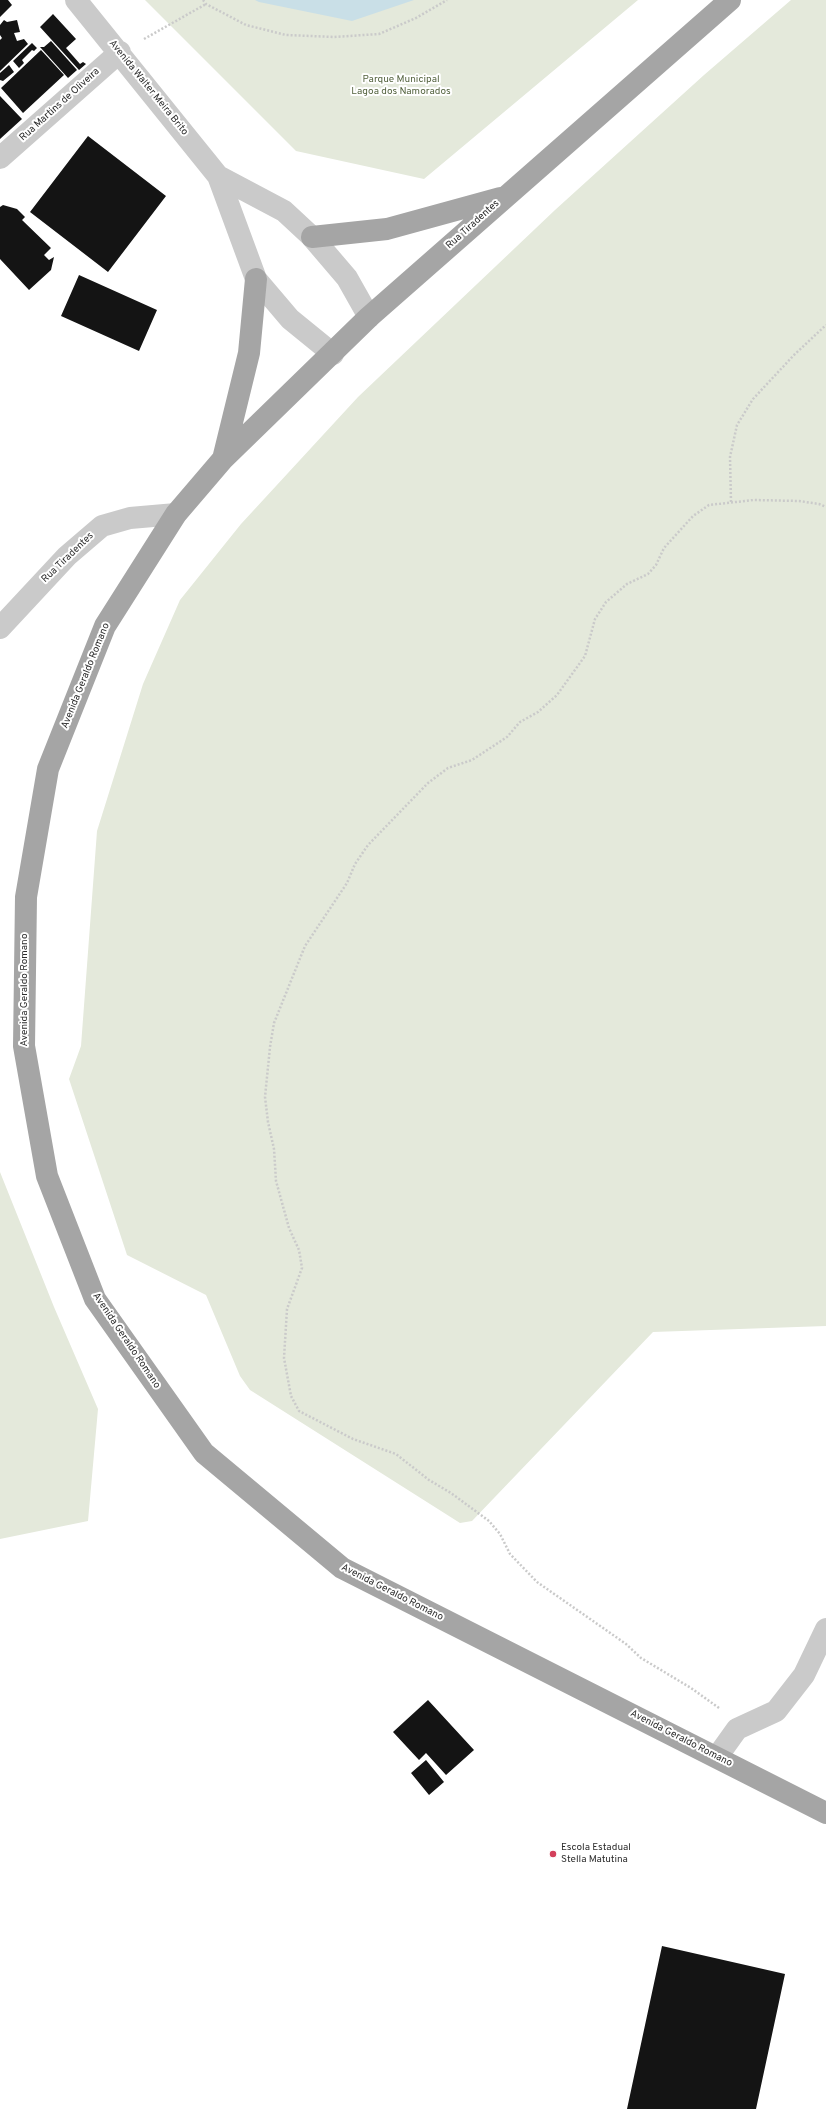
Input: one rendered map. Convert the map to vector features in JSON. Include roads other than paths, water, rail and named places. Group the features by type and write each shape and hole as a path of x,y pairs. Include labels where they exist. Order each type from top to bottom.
{"main road":[{"name":"Rua Tiradentes","path":"223,459 333,354 369,317 730,0"},
{"path":"312,237 387,229 505,197"},
{"path":"223,459 250,353 256,279"},
{"name":"Avenida Geraldo Romano","path":"223,459 176,514 105,626 48,769 26,897 24,1046 47,1176 95,1299 204,1453 342,1568 826,1813"}],"street":[{"name":"Avenida Walter Meira Brito","path":"76,0 120,52 218,176 256,279 290,319 333,354"},
{"name":"Rua Martins de Oliveira","path":"0,158 120,52"},
{"name":"Avenida Walter Meira Brito","path":"218,176 284,211 312,237 347,278 369,317"},
{"name":"Rua Tiradentes","path":"0,628 68,556 102,526 130,518 176,514"},
{"path":"717,1757 737,1730 776,1711 804,1675 826,1629"}],"water":[{"path":"255,0 414,0 352,21"}],"place":[{"name":"Escola Estadual Stella Matutina","path":"553,1854"}],"park label":[{"name":"Parque Municipal Lagoa dos Namorados","path":"401,86"}]}
